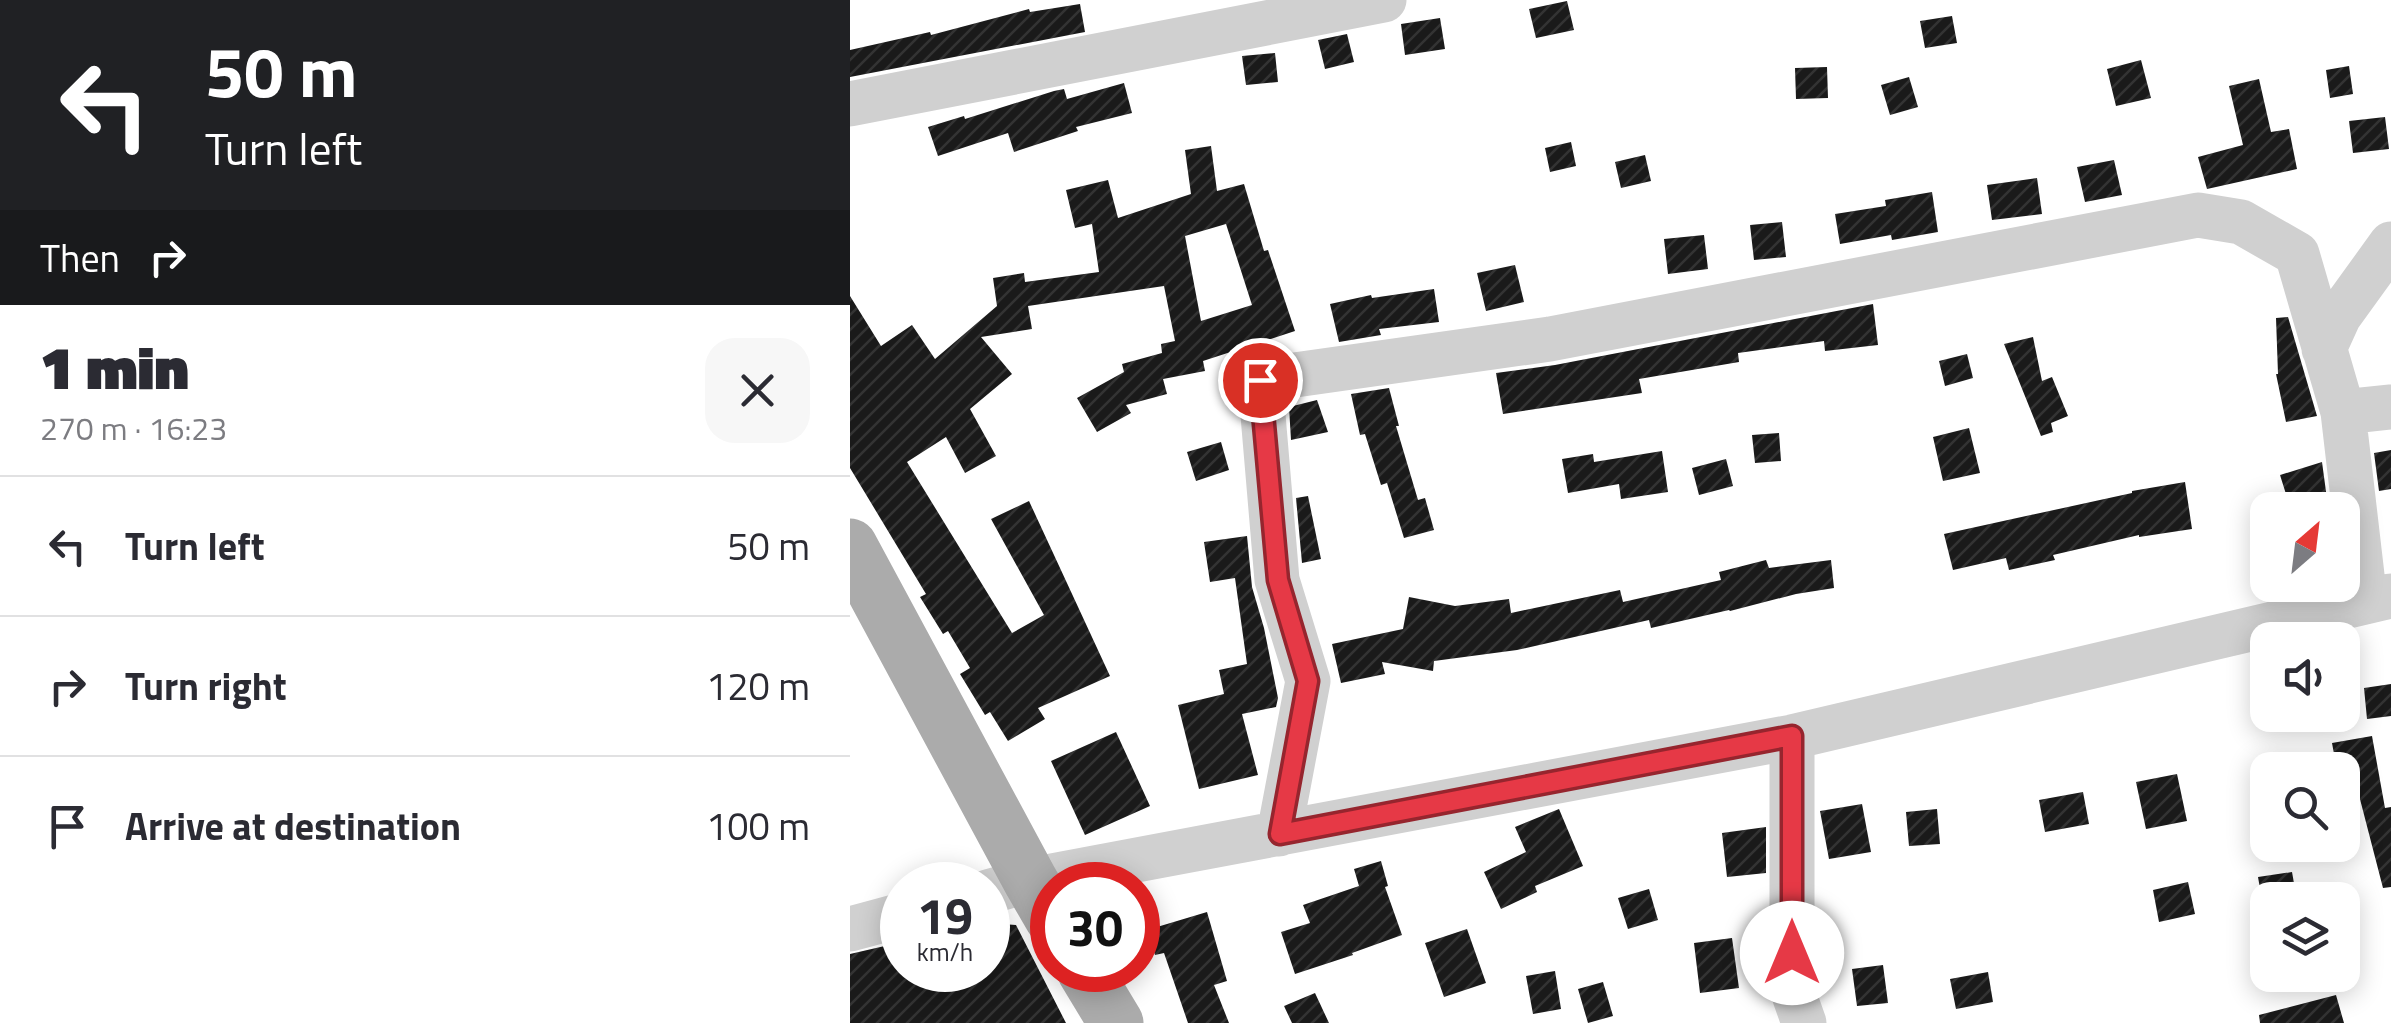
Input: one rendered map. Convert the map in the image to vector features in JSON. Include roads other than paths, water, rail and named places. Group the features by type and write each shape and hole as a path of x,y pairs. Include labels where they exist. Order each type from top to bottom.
{"main road":[{"path":"850,546 1023,897"},
{"path":"1097,992 1116,1023"}],"street":[{"path":"850,104 1384,0"},
{"path":"1023,897 1280,834 1792,736 2378,599 2372,506 2297,254 2241,222 2198,215 1550,339 1260,380 1278,580 1308,681 1280,834"},
{"path":"2324,348 2339,316 2391,244"},
{"path":"2343,412 2391,408"},
{"path":"1792,736 1792,989 1804,1023"},
{"path":"850,929 880,920"}]}
